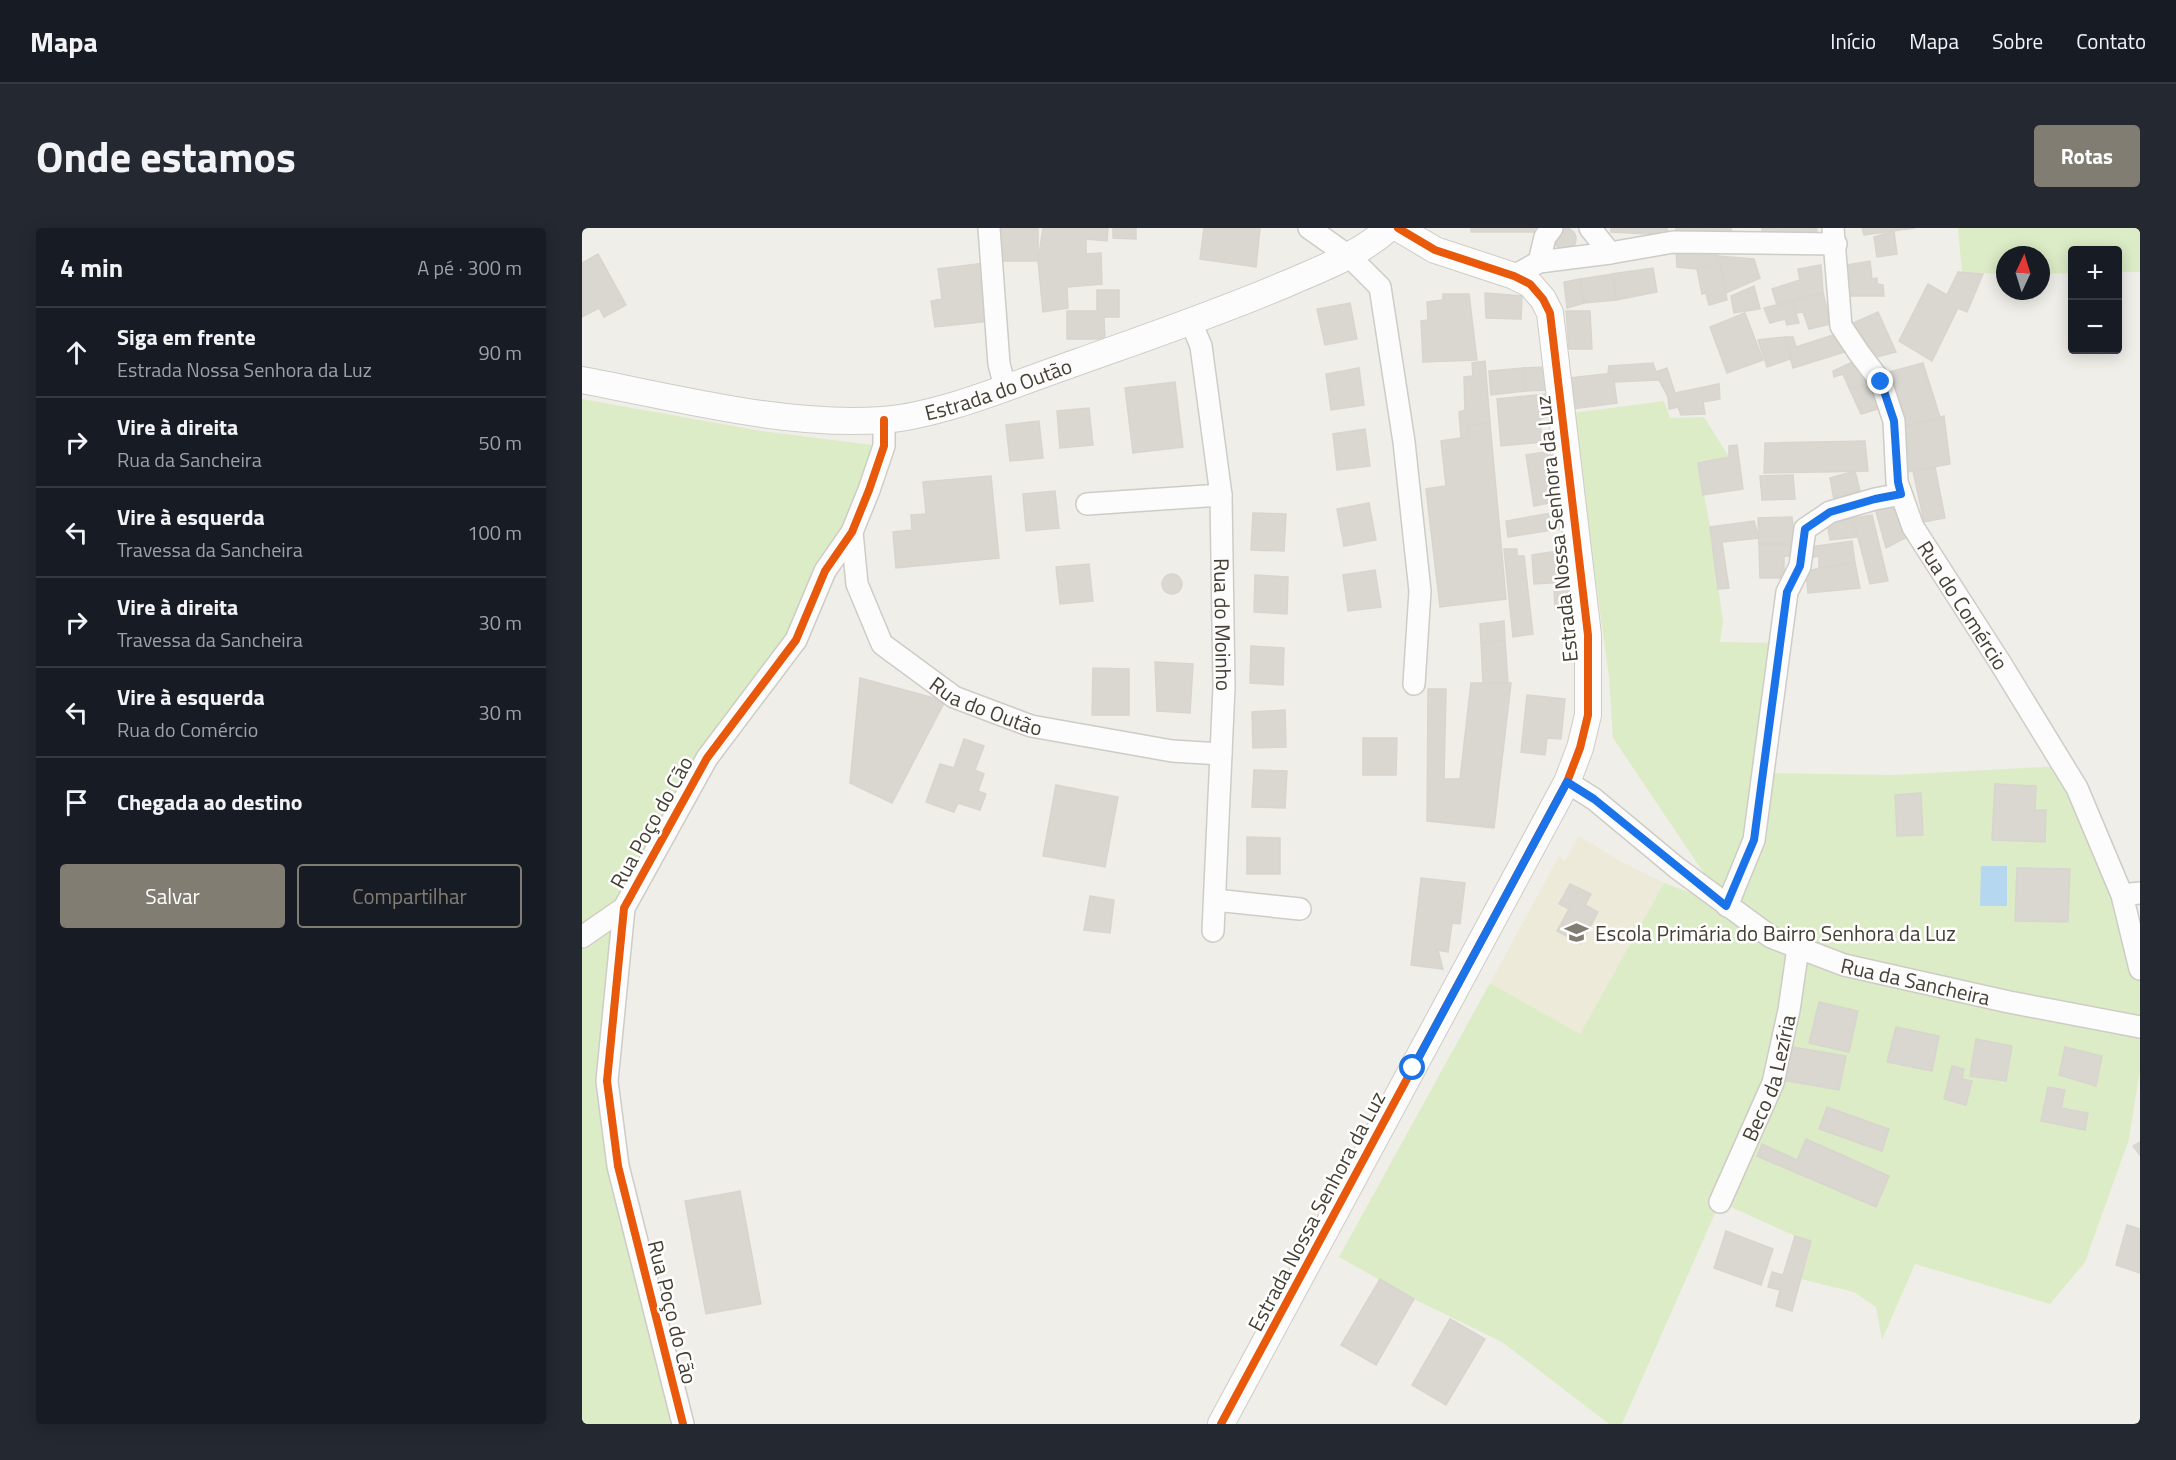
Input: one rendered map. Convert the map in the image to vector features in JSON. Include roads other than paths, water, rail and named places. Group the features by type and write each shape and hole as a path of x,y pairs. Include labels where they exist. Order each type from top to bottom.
{"street":[{"path":"989,228 999,364 1005,387"},
{"path":"1310,228 1350,256 1380,287 1404,442 1420,591 1414,684"},
{"name":"Estrada do Outão","path":"582,380 780,417 816,420 884,420 940,408 1191,322 1350,256 1374,242 1389,228"},
{"path":"1398,228 1435,250 1514,276 1539,262 1610,254 1673,242 1834,236"},
{"path":"1539,262 1545,237 1552,228"},
{"path":"1590,228 1610,254"},
{"name":"Rua do Comércio","path":"1834,236 1842,326 1881,382 1894,421 1898,482 1913,527 2001,664 2076,788 2131,894 2140,969"},
{"name":"Estrada Nossa Senhora da Luz","path":"1221,1424 1567,782 1580,748 1588,715 1588,635 1550,314 1543,299 1530,284 1514,276"},
{"name":"Rua do Moinho","path":"1191,322 1201,346 1221,495 1224,687 1214,931"},
{"name":"Rua Poço do Cão","path":"683,1424 618,1166 607,1081 624,908 707,758 796,640 825,571 852,532 869,490 884,446 884,420"},
{"path":"1726,906 1754,840 1787,592 1800,566 1805,529 1830,512 1901,494"},
{"path":"1087,504 1221,495"},
{"name":"Rua do Outão","path":"852,532 857,584 882,645 954,698 1031,726 1172,751 1221,754"},
{"name":"Rua da Sancheira","path":"1567,782 1594,799 1726,906 1771,938 1844,965 2009,1002 2140,1027"},
{"path":"1215,900 1300,909"},
{"path":"582,937 624,908"},
{"name":"Beco da Lezíria","path":"1720,1202 1773,1083 1789,1010 1798,948"}],"water":[{"path":"1981,866 2007,866 2007,906 1980,906"}],"place":[{"name":"Escola Primária do Bairro Senhora da Luz","path":"1577,933"}]}
